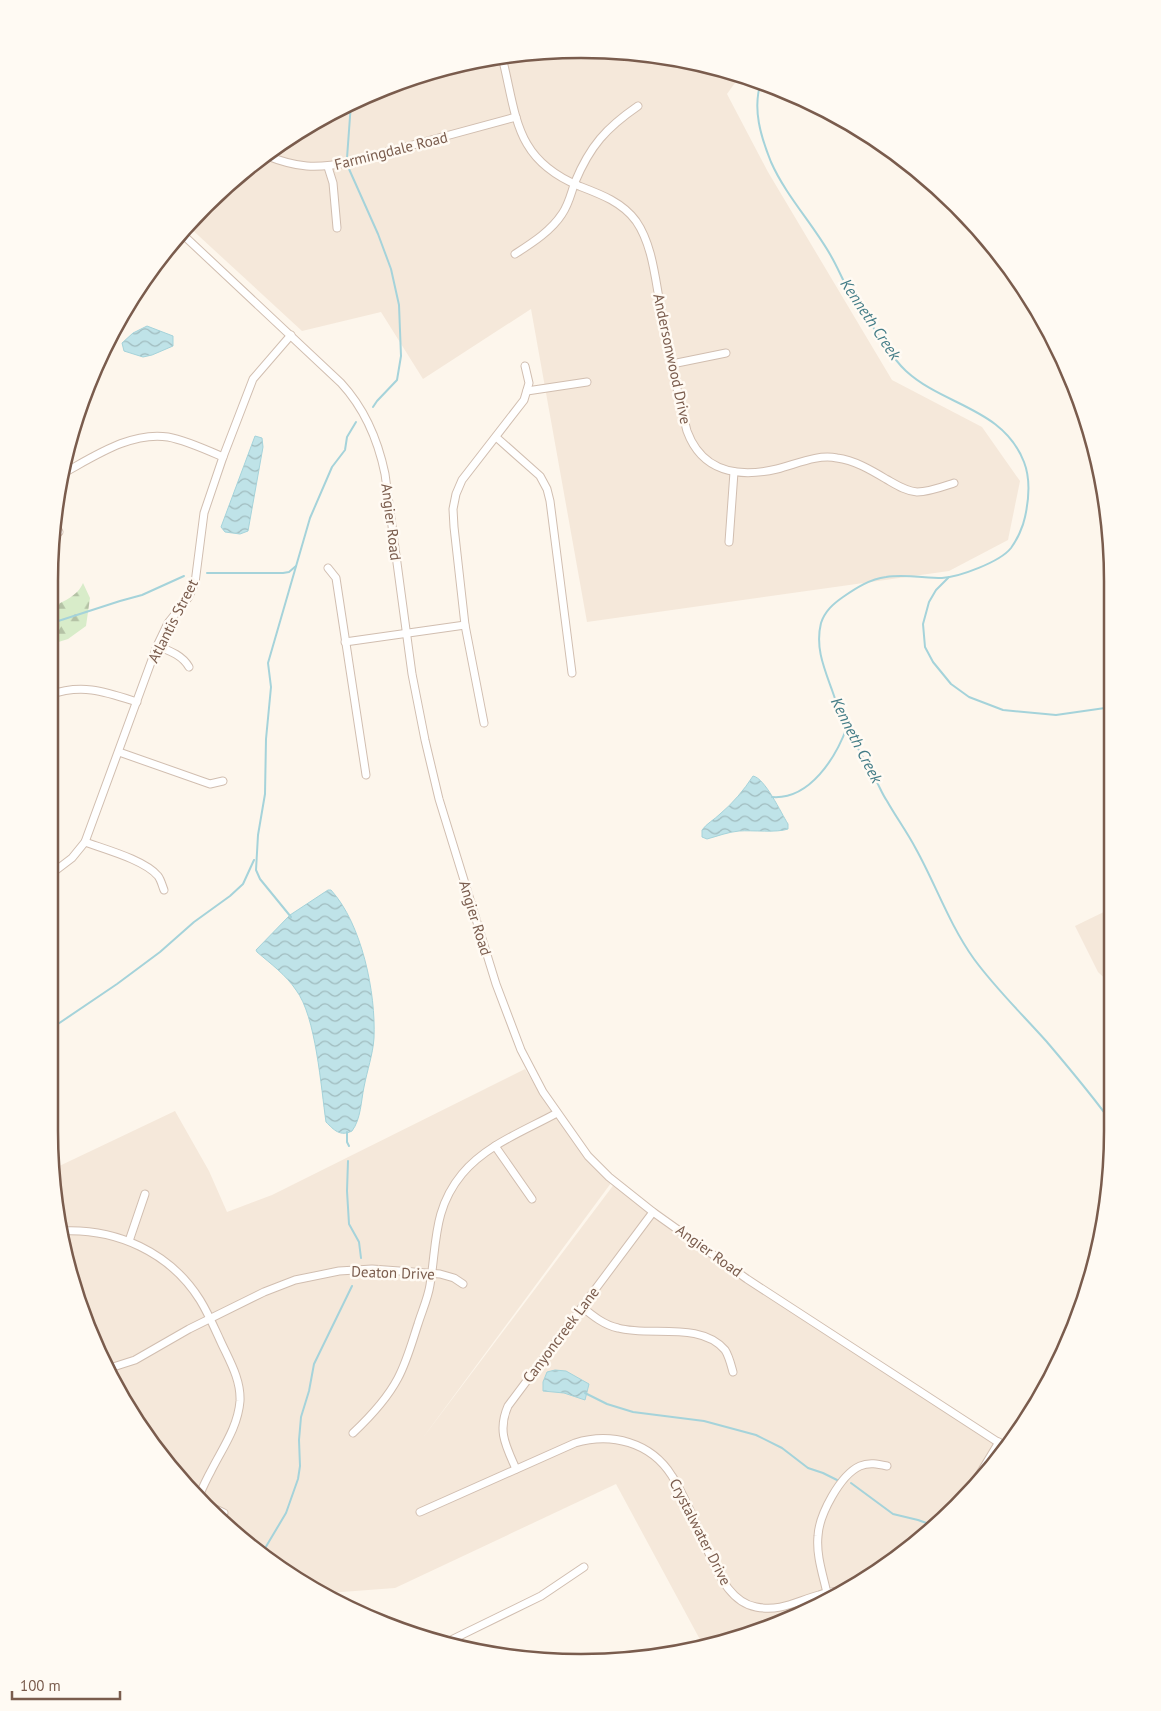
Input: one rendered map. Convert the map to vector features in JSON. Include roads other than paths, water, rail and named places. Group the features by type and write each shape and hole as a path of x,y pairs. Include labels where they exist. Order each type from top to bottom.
{"street":[{"name":"Andersonwood Drive","path":"504,63 516,117 528,147 533,154 552,171 574,184 600,194 620,205 634,219 642,232 655,277 687,431 696,450 704,459 719,468 734,472 762,472 813,459 836,458 863,467 912,491 922,492 938,489 954,483"},
{"path":"515,254 547,231 561,215 569,201 574,184 584,163 600,136 617,120 638,106"},
{"name":"Farmingdale Road","path":"274,158 296,165 319,168 328,167 516,117"},
{"path":"328,167 333,183 337,228"},
{"name":"Angier Road","path":"186,237 347,389 362,410 374,435 382,458 386,483 416,698 430,766 447,829 496,984 521,1050 528,1066 557,1113 597,1166 653,1212 747,1279 999,1442"},
{"name":"Atlantis Street","path":"58,869 72,858 85,842 157,646 168,623 188,598 195,583 204,512 253,380 291,335"},
{"path":"672,364 726,352"},
{"path":"484,723 466,625 453,509 456,494 462,480 524,400 529,383 525,366"},
{"path":"527,391 587,382"},
{"path":"70,470 113,448 143,437 170,437 223,457"},
{"path":"496,437 540,476 547,489 572,673"},
{"path":"729,542 734,472"},
{"path":"328,568 336,578 366,775"},
{"path":"345,642 466,625"},
{"path":"157,646 178,655 185,660 189,667"},
{"path":"58,691 80,688 98,690 137,702"},
{"path":"119,752 210,784 223,781"},
{"path":"85,842 134,860 158,876 164,890"},
{"path":"353,1433 368,1420 398,1378 427,1299 436,1230 443,1205 455,1182 486,1151 557,1113"},
{"path":"495,1146 532,1199"},
{"path":"129,1241 145,1194"},
{"name":"Canyoncreek Lane","path":"516,1469 504,1440 502,1430 504,1415 512,1400 653,1212"},
{"path":"68,1231 94,1232 129,1241 156,1255 181,1276 199,1299 210,1319 233,1368 240,1400 236,1420 202,1490"},
{"name":"Deaton Drive","path":"114,1367 135,1360 210,1319 280,1285 303,1278 362,1269 431,1273 454,1278 463,1284"},
{"path":"582,1308 598,1320 618,1328 636,1331 678,1332 706,1338 724,1350 733,1372"},
{"name":"Crystalwater Drive","path":"420,1512 575,1443 589,1439 607,1438 628,1442 652,1455 672,1475 719,1576 740,1600 755,1607 777,1608 821,1595"},
{"path":"994,1450 999,1442"},
{"path":"827,1592 818,1552 820,1523 826,1510 844,1479 854,1469 874,1463 887,1466"},
{"path":"455,1638 541,1596 584,1567"}],"water":[{"path":"147,326 173,336 173,346 143,357 124,351 122,343 133,333"},
{"path":"255,436 262,438 263,447 248,531 240,534 225,532 221,527"},
{"path":"753,776 758,778 768,789 788,824 788,829 739,831 707,839 702,837 702,830 734,801"},
{"path":"328,890 331,890 342,904 359,940 369,980 374,1020 374,1038 359,1115 352,1131 348,1133 341,1133 335,1130 326,1122 317,1053 303,1002 288,979 256,950 290,915"},
{"path":"555,1370 566,1371 589,1384 585,1400 564,1393 543,1391 543,1382 547,1372"}],"waterway":[{"name":"Kenneth Creek","path":"759,89 757,102 761,133 777,174 824,244 850,293 894,358 921,383 971,409 1002,430 1014,444 1024,462 1028,483 1026,510 1018,537 1006,553 979,568 949,577 893,576 863,584 839,600 827,611 819,632 820,649 823,665 851,735 916,849 965,946 991,981 1047,1042 1104,1113"},
{"path":"347,158 350,110"},
{"path":"349,169 378,234 391,269 399,305 401,356 397,380 373,407"},
{"path":"291,917 260,879 256,870 258,835 265,794 266,739 271,687 268,663 310,518 332,467 345,450 347,437 356,422"},
{"path":"207,573 283,573 289,572 296,566"},
{"path":"58,621 142,595 184,576"},
{"path":"949,577 936,590 929,602 923,624 925,647 933,662 951,684 969,697 1003,710 1056,715 1104,708"},
{"path":"772,797 786,796 798,792 810,784 820,774 836,751 847,727"},
{"path":"58,1024 117,984 160,952 194,922 230,896 243,884 254,860"},
{"path":"347,1132 349,1146"},
{"path":"348,1161 349,1224 359,1242 361,1258"},
{"path":"265,1547 286,1513 298,1479 301,1417 309,1391 314,1364 352,1286"},
{"path":"585,1393 607,1404 633,1412 704,1421 756,1435 782,1448 808,1468 837,1480"},
{"path":"851,1483 893,1514 926,1523"}]}
